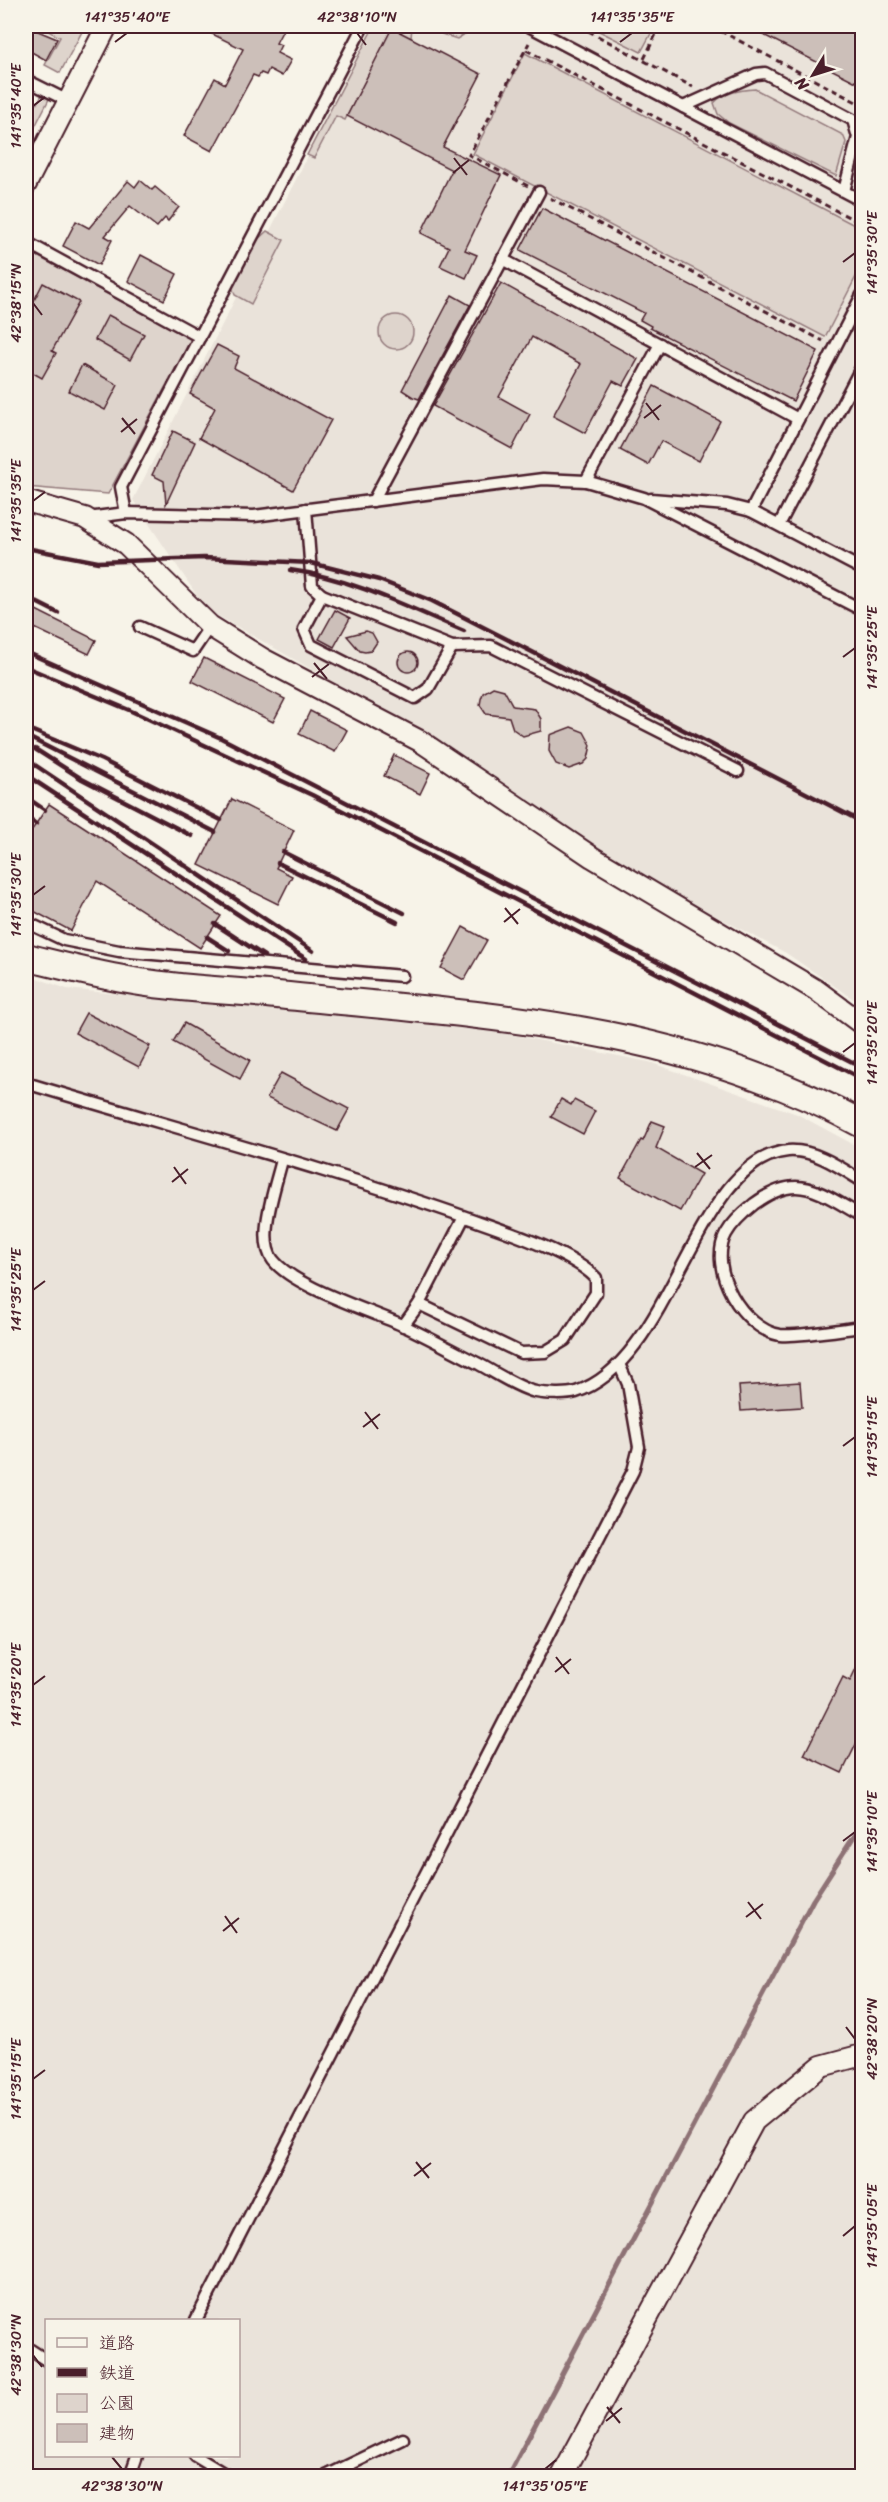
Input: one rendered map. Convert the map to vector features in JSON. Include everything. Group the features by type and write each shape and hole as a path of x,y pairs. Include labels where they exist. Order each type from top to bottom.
{"street":[{"path":"26,184 107,26"},
{"path":"26,501 86,518 126,544 210,626 263,659 420,741 592,857 816,990 862,1024"},
{"path":"26,957 129,980 567,1026 650,1044 736,1068 819,1101 862,1124"},
{"path":"562,2476 754,2121 821,2066 862,2055"}],"lane":[{"path":"126,513 121,487 363,26"},
{"path":"533,27 862,201"},
{"path":"683,107 756,74 765,73 853,120 858,137 844,191"},
{"path":"26,80 68,100"},
{"path":"373,501 538,192"},
{"path":"26,242 200,338"},
{"path":"502,259 798,419"},
{"path":"752,511 862,295"},
{"path":"586,481 660,344"},
{"path":"779,525 862,366"},
{"path":"86,518 126,513 254,516 543,479 586,481 644,498 862,610"},
{"path":"644,498 727,505 752,511 862,569"},
{"path":"306,509 312,586 322,595 452,647 491,646 738,771"},
{"path":"322,595 304,629 311,645 415,698 428,689 452,647"},
{"path":"140,627 193,651 210,626"},
{"path":"26,922 64,940 119,951 402,976"},
{"path":"26,1083 464,1216 519,1236 587,1269 596,1278 596,1293 565,1340 545,1352 521,1353 419,1304"},
{"path":"282,1160 264,1236 272,1259 292,1277 404,1326 534,1392 575,1392 603,1379 632,1351 716,1208 740,1176 766,1156 790,1151 824,1158 862,1181"},
{"path":"862,1216 811,1190 795,1187 779,1191 764,1197 736,1220 725,1236 721,1257 724,1277 734,1300 753,1322 780,1335 862,1327"},
{"path":"404,1326 419,1304 464,1216"},
{"path":"197,2319 633,1471 639,1447 628,1384 619,1364"},
{"path":"29,2349 45,2359"},
{"path":"326,2476 403,2439"},
{"path":"130,2476 136,2457"},
{"path":"197,2457 228,2476"}],"path":[{"path":"579,26 708,96"},
{"path":"643,59 660,26"},
{"path":"711,26 862,105"},
{"path":"533,27 525,50 469,155 836,347"},
{"path":"525,50 862,224"}],"shaded area":[{"path":"374,26 862,26 862,1005 786,953 594,852 441,743 206,609 133,500"},
{"path":"26,974 67,989 492,1031 649,1062 797,1114 862,1149 862,2476 26,2476"}],"green space":[{"path":"38,26 85,26 60,73 45,65 60,37"},
{"path":"374,26 412,26 411,38 392,29 345,120 336,116 314,158 307,155"},
{"path":"437,26 478,26 457,39 442,34"},
{"path":"589,26 655,26 641,52"},
{"path":"525,53 862,229 862,265 825,337 473,154"},
{"path":"755,89 843,135 846,142 836,176 729,123 718,114 714,103 722,96"},
{"path":"42,95 49,99 26,144 26,104 34,108"},
{"path":"267,231 284,240 251,304 235,295 232,287 255,242"},
{"path":"26,250 191,339 108,494 26,487"},
{"path":"396,315 408,320 413,332 408,344 396,349 384,344 379,332 384,320"}],"building":[{"path":"26,26 57,39 46,60 26,49"},
{"path":"196,26 285,26 276,43 281,45 277,53 291,60 282,76 269,69 266,75 261,73 258,77 253,75 212,151 184,136 215,78 225,84 243,49"},
{"path":"746,26 862,26 862,85"},
{"path":"392,28 481,74 443,147 501,175 465,250 477,255 466,278 440,266 449,247 421,233 452,170 347,116"},
{"path":"140,180 152,190 155,187 179,207 168,221 165,218 157,227 130,206 105,236 112,240 99,265 63,246 76,221 89,228 128,181 135,187"},
{"path":"542,208 818,351 793,401 650,328 651,326 640,320 644,313 520,250"},
{"path":"141,255 177,274 164,300 128,281"},
{"path":"43,283 79,302 52,351 56,353 42,378 26,369 26,316"},
{"path":"501,283 638,359 623,386 613,381 585,433 553,416 581,364 532,337 499,397 530,414 512,449 433,406"},
{"path":"452,295 470,305 419,399 413,397 402,390"},
{"path":"108,315 144,334 130,360 95,340"},
{"path":"217,345 239,356 234,368 331,420 293,490 199,438 215,408 190,394"},
{"path":"82,365 118,385 105,410 69,391"},
{"path":"654,386 720,421 699,461 661,441 648,465 620,450"},
{"path":"173,431 195,442 166,504 164,481 152,475"},
{"path":"26,605 96,640 89,654 26,624"},
{"path":"335,610 350,618 334,647 319,639"},
{"path":"366,631 372,633 377,642 371,651 365,652 360,651 347,636"},
{"path":"404,652 412,652 418,658 418,666 412,672 404,672 398,666 398,658"},
{"path":"204,658 285,699 273,722 192,681"},
{"path":"493,687 504,690 513,706 535,709 541,719 541,731 523,736 513,729 509,717 486,714 480,705 481,699 483,693"},
{"path":"310,711 347,730 335,752 299,734"},
{"path":"571,727 584,732 591,745 588,759 583,764 569,769 556,764 549,751 550,735"},
{"path":"394,755 430,773 420,794 384,776"},
{"path":"232,799 294,830 276,868 292,876 278,904 199,865"},
{"path":"49,804 221,916 200,948 97,881 71,931 26,907 26,839"},
{"path":"463,927 487,940 464,980 441,968"},
{"path":"86,1013 150,1046 139,1067 75,1033"},
{"path":"184,1023 250,1060 240,1079 173,1042"},
{"path":"281,1073 349,1109 337,1131 267,1098"},
{"path":"561,1099 571,1105 574,1100 595,1111 583,1134 551,1117"},
{"path":"652,1121 665,1126 656,1148 701,1174 680,1211 620,1178 641,1140 643,1141"},
{"path":"800,1382 802,1407 741,1411 739,1386"},
{"path":"862,1656 862,1732 842,1773 804,1755 843,1677 850,1681"}],"waterway":[{"path":"508,2476 813,1900 862,1824"}],"railway":[{"path":"26,548 98,562 204,558 311,563 379,580 432,601 862,822"},
{"path":"290,570 357,586 464,631"},
{"path":"26,597 58,613"},
{"path":"26,652 221,738 862,1067"},
{"path":"26,667 129,710 312,795 862,1079"},
{"path":"26,728 102,760 221,820"},
{"path":"26,736 215,832"},
{"path":"35,749 82,779 192,836"},
{"path":"26,759 313,951"},
{"path":"26,775 306,959"},
{"path":"26,797 45,810"},
{"path":"26,817 36,824"},
{"path":"283,852 404,913"},
{"path":"278,863 397,922"},
{"path":"215,924 264,956"},
{"path":"207,937 229,951"}]}
